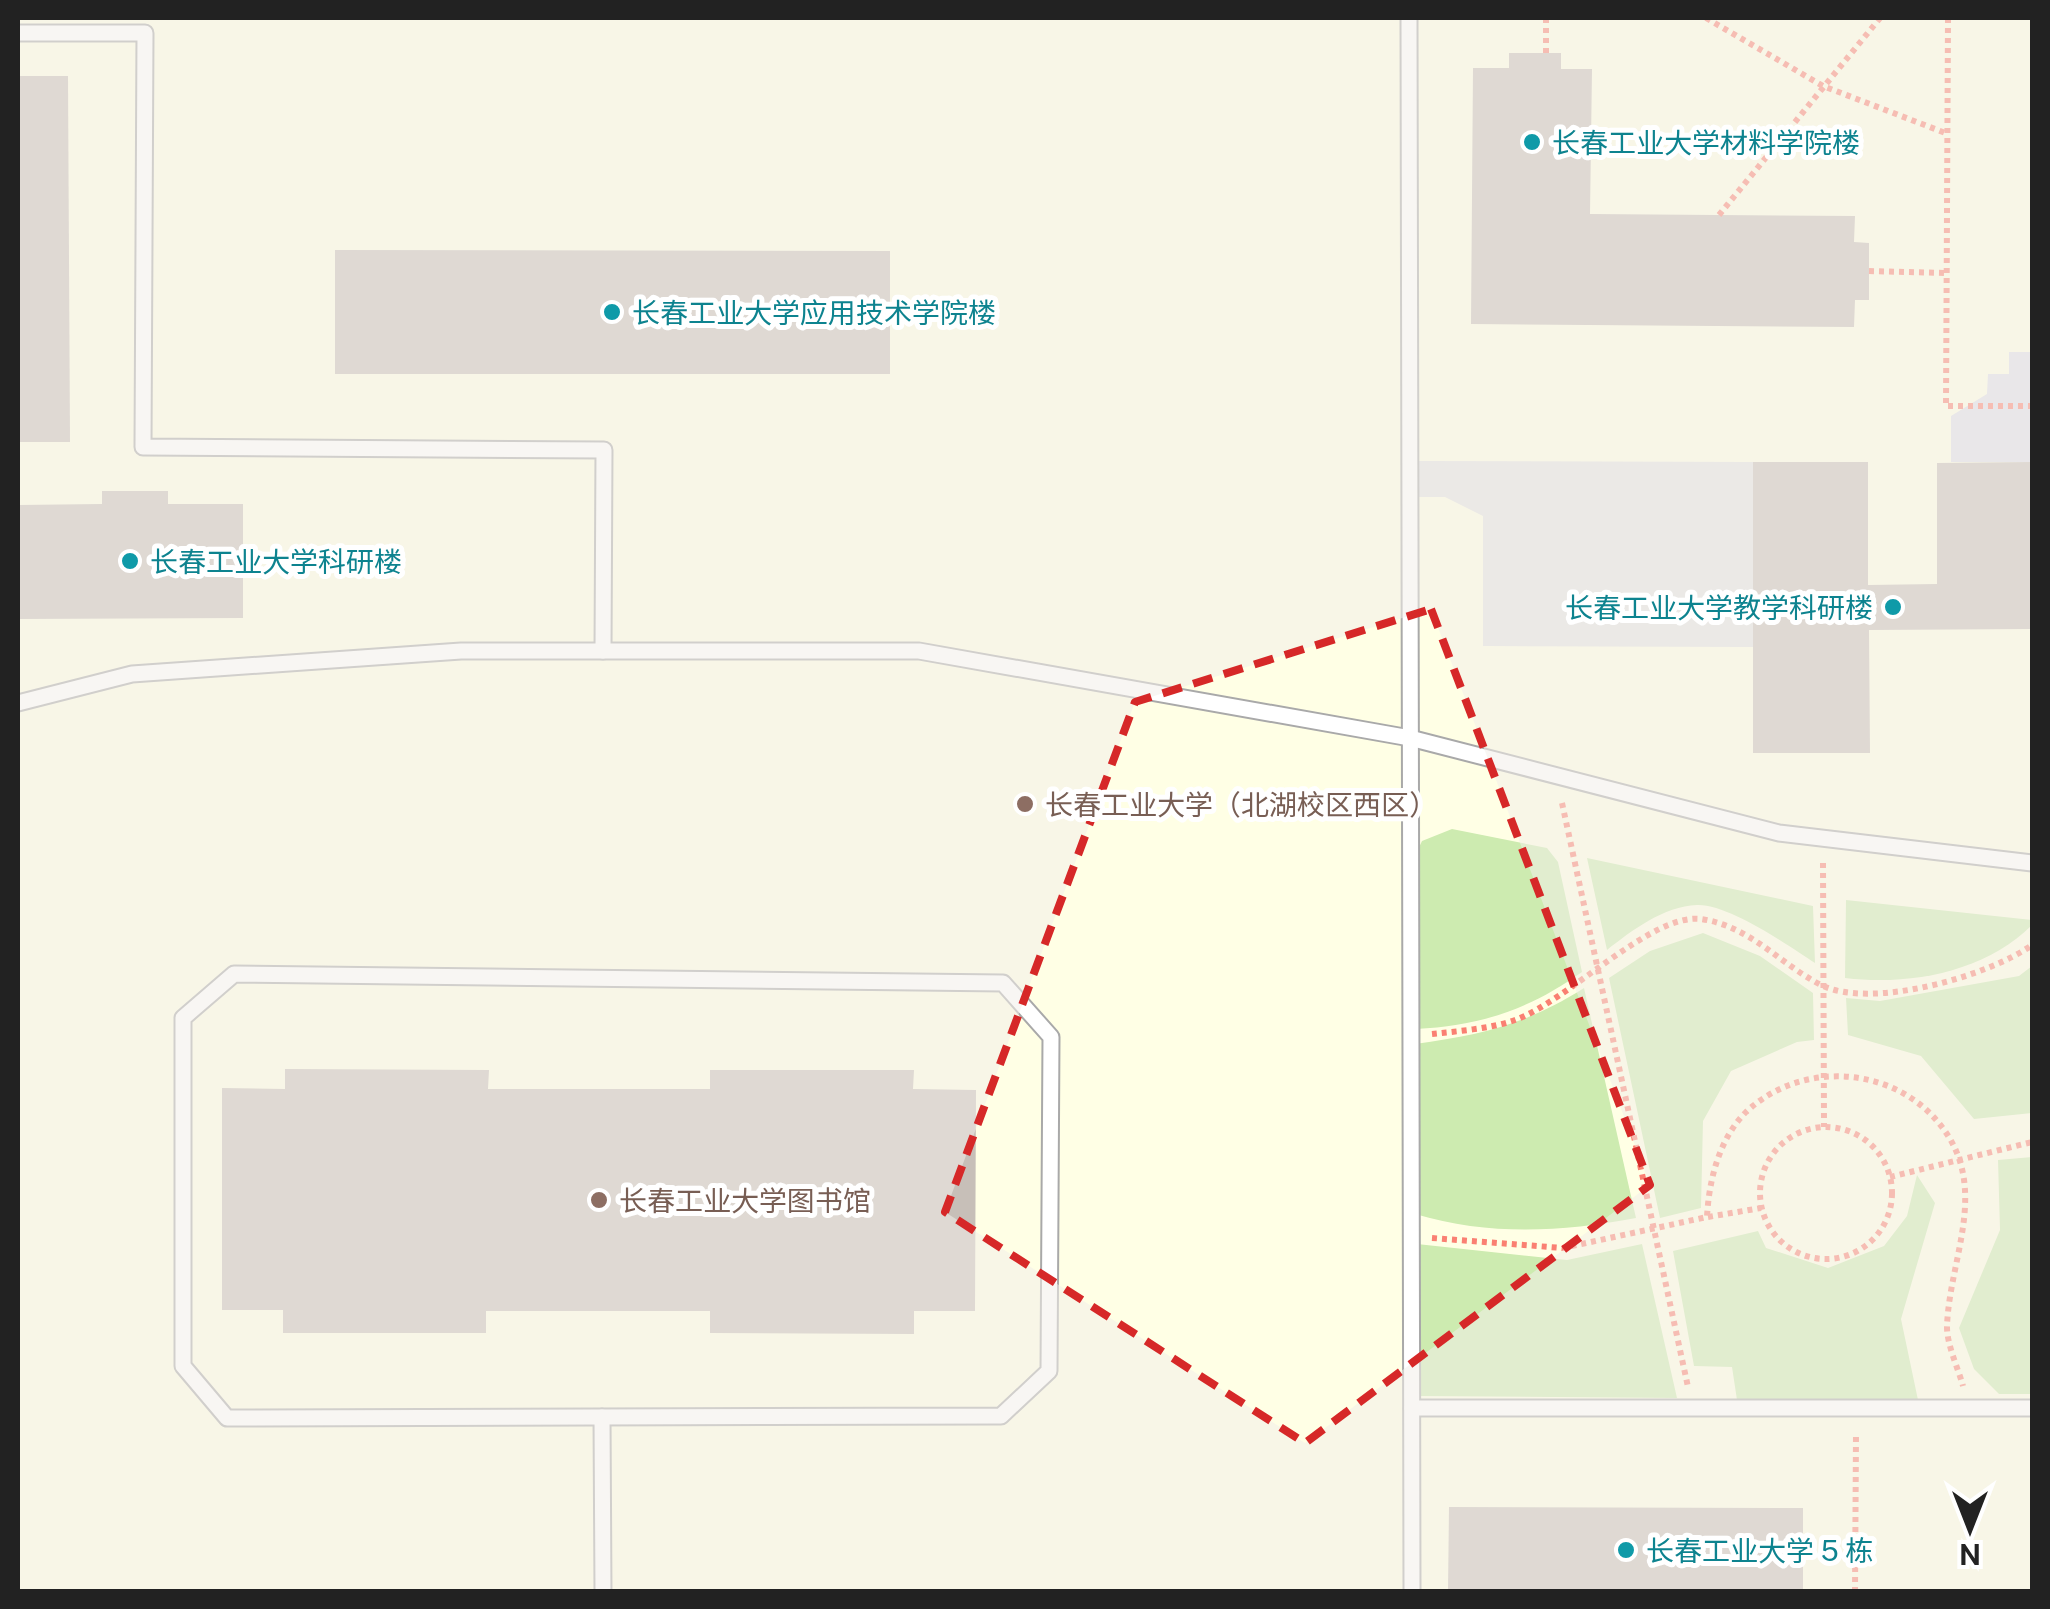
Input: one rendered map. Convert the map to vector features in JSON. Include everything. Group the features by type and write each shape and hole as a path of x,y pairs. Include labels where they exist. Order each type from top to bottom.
{"lane":[{"path":"1409,18 1412,1592"},
{"path":"18,32 146,33 143,447 604,450 603,651"},
{"path":"18,703 132,674 461,651 919,651 1410,738 1780,834 2032,864"},
{"path":"234,974 1002,983 1051,1037 1049,1371 1001,1416 602,1417 227,1418 183,1366 182,1018 234,974"},
{"path":"1412,1408 2032,1408"},
{"path":"602,1417 603,1592"}],"path":[{"path":"1546,18 1546,54"},
{"path":"1706,18 1823,86 1948,134"},
{"path":"1719,215 1880,18"},
{"path":"1948,18 1946,406 2032,406"},
{"path":"1869,272 1947,273"},
{"path":"1556,776 1692,1408"},
{"path":"1823,839 1824,1126"},
{"path":"1411,1037 1515,1020 1598,970 1639,938 1698,918 1754,938 1824,986 1869,991 1947,985 2012,959 2032,944"},
{"path":"1707,1217 1720,1150 1745,1113 1782,1087 1824,1076 1870,1079 1911,1096 1943,1128 1959,1159 1967,1212 1947,1330 1969,1408"},
{"path":"1824,1126 1857,1133 1876,1147 1890,1177 1891,1211 1881,1232 1865,1248 1844,1257 1812,1257 1783,1244 1769,1228 1761,1208 1764,1167 1776,1148 1792,1135 1824,1126"},
{"path":"1890,1177 2032,1142"},
{"path":"1411,1236 1563,1248 1761,1208"},
{"path":"1855,1592 1856,1408"}],"highlighted area":[{"path":"1431,609 1650,1185 1305,1443 945,1212 1135,702"}],"shaded area":[{"name":"长春工业大学（北湖校区西区）","path":"18,18 2032,18 2032,1591 18,1591"},
{"path":"2032,267 2032,462 1951,462 1951,416 1987,394 1988,374 2009,374 2009,352 2031,352"},
{"path":"1411,461 1753,462 1753,647 1483,646 1483,516 1445,497 1411,497"}],"green space":[{"path":"1452,829 1547,848 1558,862 1582,972 1524,1006 1504,1013 1462,1024 1416,1029 1416,854 1422,841"},
{"path":"1587,858 1813,906 1815,963 1742,918 1697,905 1660,915 1607,950"},
{"path":"1846,900 2032,920 2032,925 1992,954 1945,972 1895,980 1845,978"},
{"path":"1703,933 1760,956 1813,993 1814,1040 1797,1042 1731,1071 1703,1121 1701,1208 1660,1218 1609,978 1650,951"},
{"path":"2032,966 2032,1113 1974,1119 1921,1056 1848,1035 1846,998 1880,1001 2019,976"},
{"path":"1584,988 1636,1218 1525,1230 1470,1226 1415,1214 1415,1044 1503,1026 1543,1011"},
{"path":"2032,1157 2032,1394 1999,1394 1974,1369 1959,1328 2000,1230 1998,1160"},
{"path":"1917,1175 1935,1203 1901,1319 1918,1400 1737,1400 1732,1367 1694,1366 1673,1251 1758,1231 1766,1248 1828,1268 1884,1246 1907,1216"},
{"path":"1417,1244 1567,1260 1642,1244 1677,1398 1416,1396"}],"building":[{"name":"长春工业大学材料学院楼","path":"1509,53 1561,53 1561,69 1592,69 1590,214 1855,216 1854,242 1869,243 1869,300 1855,300 1854,327 1471,324 1473,68 1509,68"},
{"path":"18,76 68,76 70,442 18,442"},
{"name":"长春工业大学应用技术学院楼","path":"335,250 890,251 890,374 335,374"},
{"name":"长春工业大学教学科研楼","path":"1753,462 1868,462 1868,585 1937,584 1937,463 2032,462 2032,629 1869,630 1870,753 1753,753"},
{"name":"长春工业大学科研楼","path":"102,491 168,491 168,504 243,504 243,618 18,619 18,505 102,504"},
{"name":"长春工业大学图书馆","path":"285,1069 489,1070 488,1089 710,1089 710,1070 914,1070 913,1089 976,1090 975,1311 914,1311 914,1334 710,1333 710,1311 486,1311 486,1333 283,1333 283,1310 222,1310 222,1088 285,1089"},
{"name":"长春工业大学 5 栋","path":"1449,1507 1803,1508 1803,1592 1448,1592"}],"place":[{"name":"长春工业大学材料学院楼","path":"1532,142"},
{"name":"长春工业大学应用技术学院楼","path":"612,312"},
{"name":"长春工业大学科研楼","path":"130,561"},
{"name":"长春工业大学教学科研楼","path":"1893,607"},
{"name":"长春工业大学（北湖校区西区）","path":"1025,804"},
{"name":"长春工业大学图书馆","path":"599,1200"},
{"name":"长春工业大学 5 栋","path":"1626,1550"}]}
